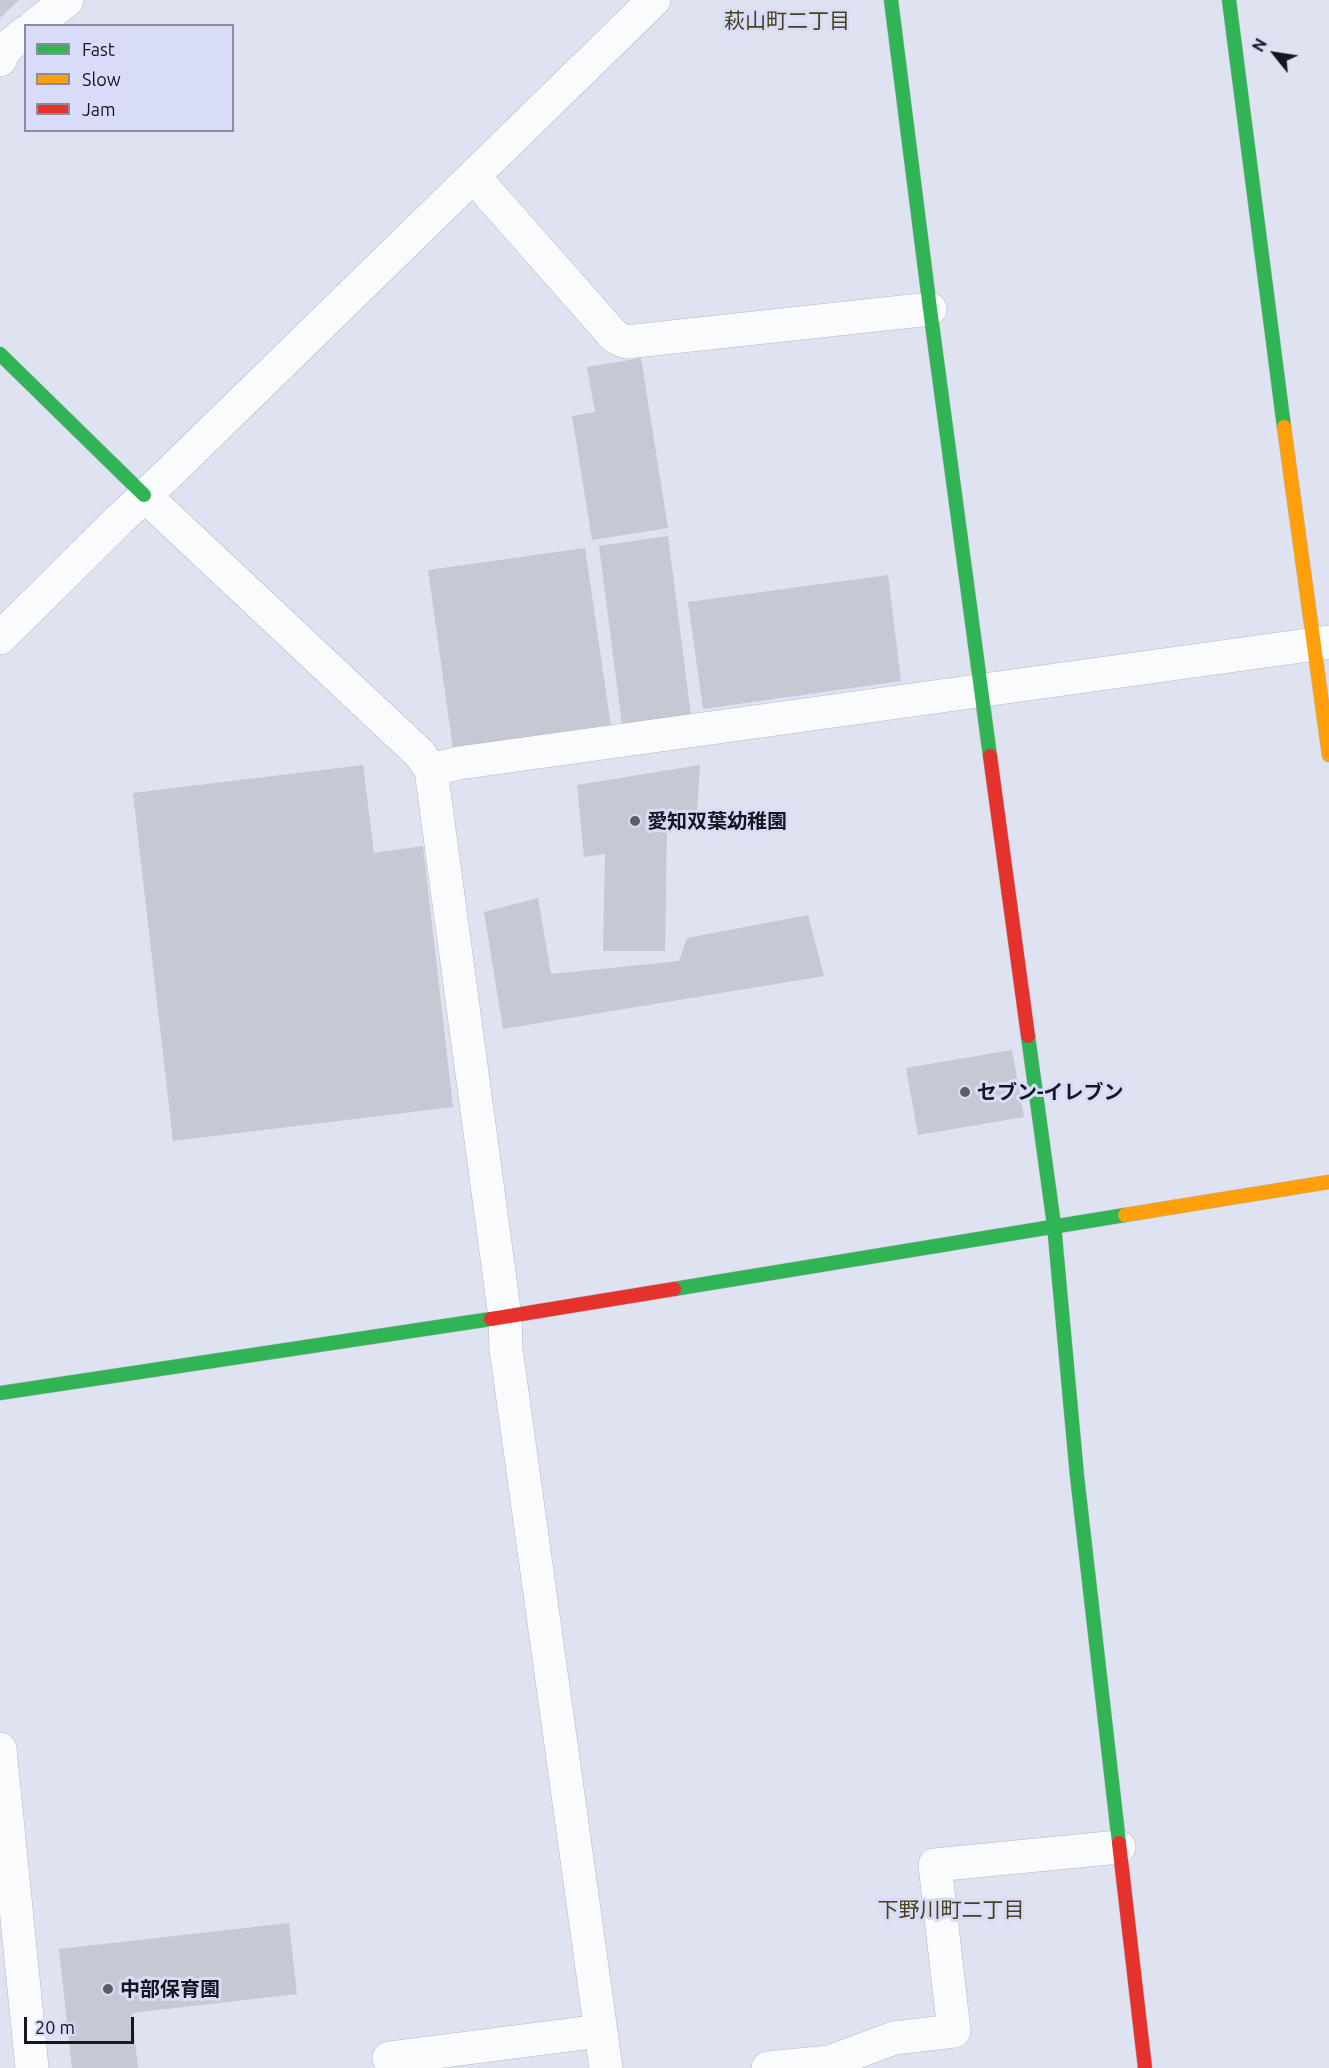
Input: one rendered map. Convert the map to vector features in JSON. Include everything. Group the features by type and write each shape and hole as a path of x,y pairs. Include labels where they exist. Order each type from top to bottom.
{"street":[{"path":"37,24 67,0"},
{"path":"891,0 930,309 1054,1225 1077,1476 1145,2068"},
{"path":"1229,0 1321,643 1329,755"},
{"path":"0,638 144,495 474,177 651,1"},
{"path":"0,60 5,48 24,34"},
{"path":"474,177 504,208 615,337 626,342 930,309"},
{"path":"0,354 144,495 420,754 431,770 505,1317 506,1349 606,2068"},
{"path":"431,770 459,763 1321,643"},
{"path":"0,1394 505,1317 1054,1225 1329,1182"},
{"path":"0,1749 5,1865 32,2068"},
{"path":"768,2068 830,2062 894,2038 954,2031 935,1865 1119,1847"},
{"path":"389,2058 600,2031"}],"building":[{"path":"0,0 19,0 0,18"},
{"path":"641,358 668,528 592,540 572,416 595,412 587,367"},
{"path":"668,536 691,716 622,725 599,546"},
{"path":"585,548 611,726 453,749 428,570"},
{"path":"888,575 901,681 703,709 688,602"},
{"path":"363,765 374,853 423,846 453,1107 173,1141 133,793"},
{"path":"700,765 696,827 667,827 665,951 603,951 605,854 584,857 577,785"},
{"path":"538,898 551,974 679,961 687,938 808,915 824,976 503,1029 484,912"},
{"name":"セブン-イレブン","path":"1012,1050 1024,1117 918,1135 906,1068"},
{"path":"289,1923 297,1994 132,2013 138,2068 72,2068 59,1949"}],"traffic: fast":[{"path":"891,0 990,756"},
{"path":"1229,0 1284,427"},
{"path":"0,354 144,495"},
{"path":"1028,1036 1054,1225 1077,1476 1119,1843"},
{"path":"674,1289 1125,1215"},
{"path":"0,1393 491,1319"}],"traffic: slow":[{"path":"1284,427 1329,755"},
{"path":"1125,1215 1329,1182"}],"traffic: jam":[{"path":"990,756 1028,1036"},
{"path":"491,1319 674,1289"},
{"path":"1119,1843 1145,2068"}],"place":[{"name":"愛知双葉幼稚園","path":"635,821"},
{"name":"セブン-イレブン","path":"965,1092"},
{"name":"中部保育園","path":"108,1989"}],"district":[{"name":"萩山町二丁目","path":"787,21"},
{"name":"下野川町二丁目","path":"951,1910"}]}
